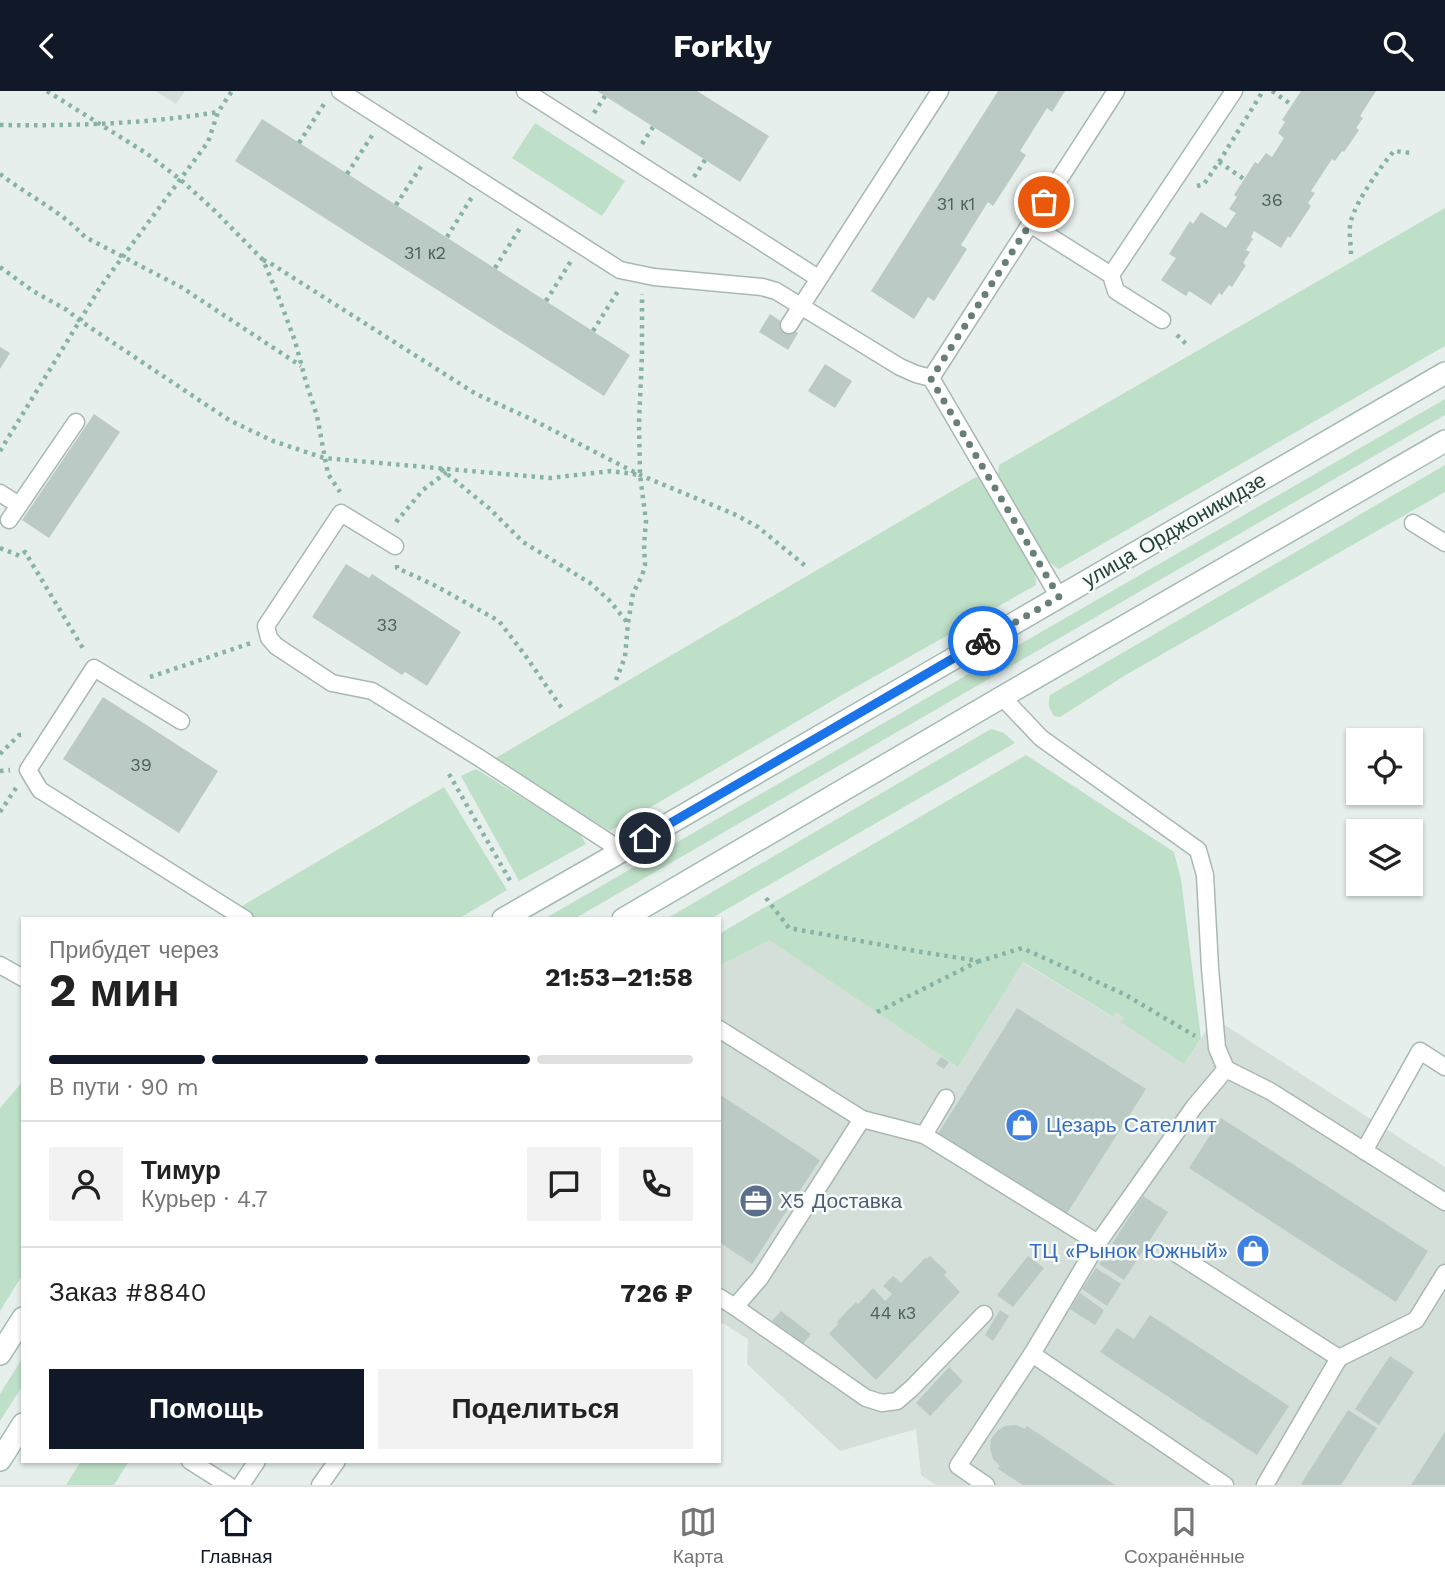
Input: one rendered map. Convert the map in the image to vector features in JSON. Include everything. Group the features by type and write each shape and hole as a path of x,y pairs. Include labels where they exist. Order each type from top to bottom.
{"street":[{"name":"улица Орджоникидзе","path":"506,917 1445,373"},
{"path":"626,917 1445,441"},
{"path":"0,1354 21,1321"},
{"path":"0,1460 21,1428"}],"lane":[{"path":"340,91 620,270 776,291 900,367 931,379 1059,597"},
{"path":"525,91 818,278"},
{"path":"789,325 940,91"},
{"path":"931,379 1116,91"},
{"path":"1111,275 1234,91"},
{"path":"1030,224 1111,275 1116,291 1162,320"},
{"path":"9,520 76,422"},
{"path":"0,493 19,505"},
{"path":"389,542 341,513 267,626 269,638 276,646 332,683 372,691 622,851"},
{"path":"1413,523 1445,543"},
{"path":"181,721 94,668 28,770 40,790 242,917"},
{"path":"1002,697 1041,738 1198,850 1205,875 1217,1048 1226,1069 1270,1091 1445,1202"},
{"path":"0,965 21,977"},
{"path":"721,1030 862,1119 925,1136 1098,1243"},
{"path":"1364,1151 1420,1051 1445,1067"},
{"path":"986,1485 958,1466 1032,1354 1098,1243 1194,1107 1226,1069"},
{"path":"925,1136 946,1098"},
{"path":"735,1307 760,1277 862,1119"},
{"path":"1177,1254 1339,1358"},
{"path":"1265,1485 1339,1358 1416,1320 1445,1273"},
{"path":"721,1298 866,1398 882,1403 897,1401 984,1314"},
{"path":"1032,1354 1225,1485"},
{"path":"193,1463 228,1485"},
{"path":"241,1485 256,1463"},
{"path":"320,1485 336,1463"}],"path":[{"path":"47,91 146,153 181,180 263,260 476,394 640,475 734,514 758,527 808,568"},
{"path":"0,451 101,286 208,142 218,112 232,91"},
{"path":"1272,91 1292,104"},
{"path":"299,143 325,101"},
{"path":"0,125 100,124 180,118 218,112"},
{"path":"347,174 382,118"},
{"path":"396,205 432,150"},
{"path":"1351,254 1352,216 1374,178 1394,151 1411,153"},
{"path":"1219,162 1244,179"},
{"path":"0,174 76,227 85,237 181,287 302,366"},
{"path":"447,237 482,182"},
{"path":"495,268 530,213"},
{"path":"545,301 581,245"},
{"path":"263,260 302,366 317,416 328,474 343,495 341,513"},
{"path":"0,267 229,420 273,441 324,458 550,478 611,471 640,475"},
{"path":"593,331 636,274"},
{"path":"616,680 625,657 633,593 645,565 646,521 640,475 639,423 642,354 636,274"},
{"path":"446,470 407,507 389,542 397,568 499,621 562,710"},
{"path":"446,470 523,543 590,583 628,623"},
{"path":"0,548 20,556 25,552 94,668"},
{"path":"123,685 269,638"},
{"path":"449,774 512,884"},
{"path":"766,898 789,928 980,961"},
{"path":"877,1012 980,961 1022,948 1124,994 1217,1048"}],"shaded area":[{"path":"155,91 185,91 176,104"},
{"path":"769,939 958,1067 1022,962 1112,1017 1115,1013 1124,1018 1122,1022 1185,1063 1214,1018 1445,1167 1445,1485 936,1485 921,1475 916,1429 840,1451 747,1364 748,1339 721,1322 721,965"}],"green space":[{"path":"535,123 625,181 602,216 512,158"},
{"path":"1445,208 1445,346 1059,569 1049,562 998,475 999,465"},
{"path":"1445,399 1445,415 577,917 547,917"},
{"path":"1445,465 1445,492 1124,676 1060,717 1052,713 1050,695"},
{"path":"976,477 1035,572 1036,585 610,831 492,760"},
{"path":"991,729 1004,733 1015,743 713,917 669,917"},
{"path":"1026,755 1174,852 1181,879 1201,1038 1184,1064 1121,1022 1124,1018 1116,1013 1113,1017 1023,962 958,1067 769,940 721,965 721,933"},
{"path":"476,769 579,833 586,844 519,881 461,776"},
{"path":"444,787 507,890 461,917 250,917 237,909"},
{"path":"21,1083 21,1277 0,1311 0,1108"},
{"path":"21,1360 21,1388 0,1421 0,1394"},
{"path":"80,1463 128,1463 114,1485 66,1485"}],"building":[{"path":"597,91 697,91 769,136 740,182"},
{"path":"998,91 1065,91 1052,112 1047,108 1020,151 1026,155 993,206 988,202 961,245 967,249 934,301 928,297 914,319 871,291"},
{"path":"1301,91 1376,91 1360,116 1363,118 1356,128 1359,130 1344,152 1342,151 1335,161 1332,159 1311,191 1315,193 1308,203 1311,206 1290,238 1288,236 1281,248 1254,231 1251,237 1253,239 1246,250 1250,252 1243,263 1246,265 1232,287 1229,285 1222,295 1219,293 1211,305 1189,291 1186,296 1161,280 1176,258 1169,254 1190,221 1193,224 1201,212 1226,228 1236,213 1229,209 1237,197 1234,195 1255,162 1258,164 1266,153 1272,157 1284,138 1278,133 1285,122 1282,120"},
{"path":"262,119 630,355 604,396 235,161"},
{"path":"770,314 798,333 788,350 759,332"},
{"path":"0,347 10,353 0,369"},
{"path":"825,364 852,381 835,408 808,391"},
{"path":"94,414 120,432 49,538 22,520"},
{"path":"346,564 369,578 372,574 461,632 427,686 405,672 402,675 312,617"},
{"path":"103,697 218,771 179,833 63,759"},
{"path":"1017,1008 1146,1089 1064,1218 936,1137"},
{"path":"941,1057 949,1062 944,1069 936,1064"},
{"name":"X5 Доставка","path":"721,1095 820,1160 752,1264 721,1243"},
{"path":"1221,1118 1428,1251 1396,1302 1189,1168"},
{"path":"1143,1196 1168,1212 1124,1280 1099,1264"},
{"path":"930,1256 947,1272 944,1275 960,1292 876,1380 829,1334 856,1302 858,1304 873,1288 885,1301 892,1294 883,1286 893,1276 901,1283"},
{"path":"1028,1256 1044,1268 1013,1307 997,1295"},
{"path":"1096,1268 1121,1284 1107,1306 1082,1289"},
{"path":"1080,1293 1104,1310 1095,1325 1070,1309"},
{"path":"1000,1310 1009,1316 993,1341 985,1335"},
{"path":"781,1311 811,1334 802,1345 772,1321"},
{"path":"1150,1315 1289,1406 1257,1455 1100,1352 1117,1328 1134,1339"},
{"path":"1390,1356 1414,1372 1379,1425 1355,1409"},
{"path":"949,1367 963,1381 930,1416 916,1403"},
{"path":"1348,1410 1377,1428 1341,1485 1301,1484"},
{"path":"1016,1425 1025,1429 1027,1426 1115,1485 1023,1485 998,1469 1000,1466 993,1459 990,1449 991,1439 997,1431 1005,1426"},
{"path":"1445,1432 1445,1485 1411,1485"}],"way so far":[{"path":"983,641 1059,597 931,379 1044,202"}],"place":[{"name":"Цезарь Сателлит","path":"1022,1125"},
{"name":"X5 Доставка","path":"756,1201"},
{"name":"ТЦ «Рынок Южный»","path":"1253,1251"}],"route":[{"path":"645,838 983,641"}]}
